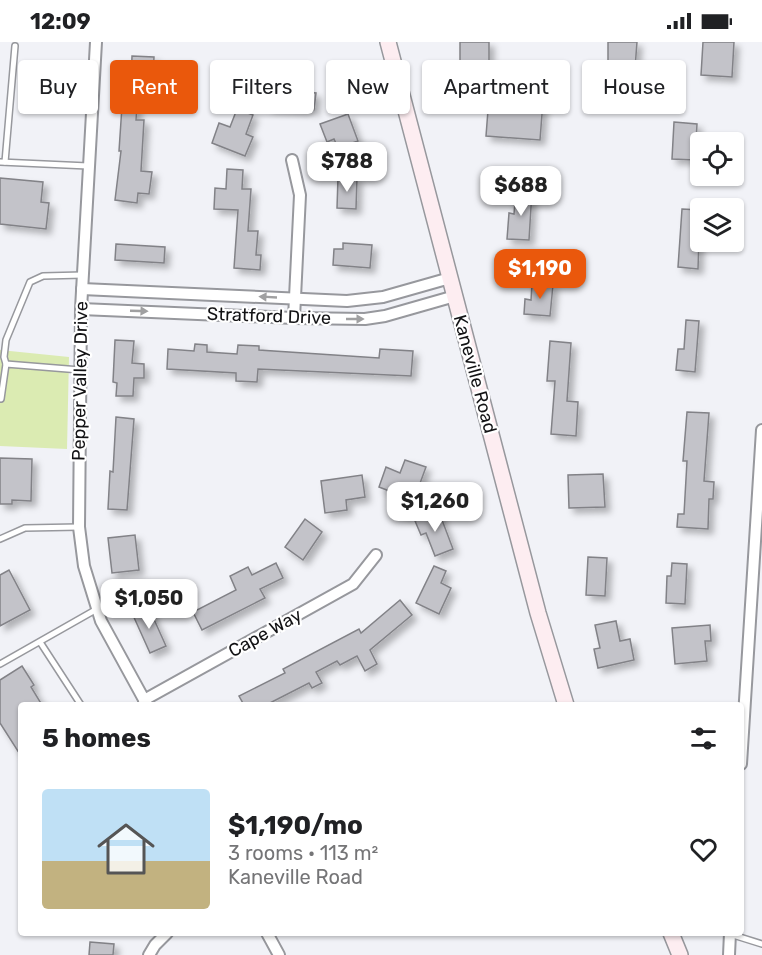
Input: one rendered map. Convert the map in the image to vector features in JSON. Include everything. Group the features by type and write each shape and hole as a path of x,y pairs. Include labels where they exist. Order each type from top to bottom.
{"main road":[{"name":"Kaneville Road","path":"388,42 538,613 565,702"},
{"path":"672,936 680,955"}],"street":[{"name":"Pepper Valley Drive","path":"96,42 81,309 79,527 84,566 101,621 146,702"},
{"path":"291,160 300,195 294,318"},
{"name":"Stratford Drive","path":"82,289 346,301 383,297 450,278"},
{"name":"Stratford Drive","path":"81,309 365,319 385,316 455,296"},
{"path":"744,716 762,430"},
{"name":"Cape Way","path":"146,702 353,584 376,555"},
{"path":"149,955 154,945 164,936"},
{"path":"269,936 279,955"},
{"path":"729,955 730,936"}],"lane":[{"path":"15,46 2,162 89,166"},
{"path":"1,399 6,364 4,357 6,340 30,282 43,276 83,275"},
{"path":"6,364 80,370"},
{"path":"0,539 25,528 79,527"},
{"path":"0,664 97,609"},
{"path":"40,642 79,702"},
{"path":"739,936 762,944"}],"green space":[{"path":"0,350 69,357 67,449 0,446"}],"building":[{"path":"460,42 489,42 489,60 460,60"},
{"path":"608,42 637,42 636,60 608,60"},
{"path":"703,42 734,42 732,77 701,75"},
{"path":"132,56 154,57 154,60 132,60"},
{"path":"121,114 136,114 136,120 144,120 141,171 152,172 149,194 138,193 137,203 115,200 121,151 119,151"},
{"path":"235,114 253,115 246,134 253,137 245,156 212,143 219,123 230,127"},
{"path":"348,114 358,141 338,148 334,139 327,142 320,124"},
{"path":"488,114 542,114 540,140 486,136"},
{"path":"674,122 697,124 697,132 690,132 690,160 672,159"},
{"path":"227,169 243,170 242,189 251,189 248,231 258,231 256,255 261,255 260,270 234,268 238,210 214,209 215,188 226,189"},
{"path":"338,177 357,178 356,209 337,208"},
{"path":"0,178 43,182 41,202 49,203 46,229 0,224"},
{"path":"516,189 532,191 529,240 507,239 509,213 514,214"},
{"path":"682,209 690,209 690,252 699,252 698,269 678,267"},
{"path":"343,243 372,245 370,268 333,265 334,249 343,249"},
{"path":"116,244 165,247 164,263 115,260"},
{"path":"532,283 553,285 550,316 524,314 525,299 531,300"},
{"path":"686,320 699,321 695,372 676,370 678,349 684,349"},
{"path":"115,340 134,341 132,363 144,364 144,378 134,378 133,396 116,396 117,383 113,382"},
{"path":"550,341 571,343 567,401 578,402 576,436 551,434 555,381 547,381"},
{"path":"195,344 207,345 207,352 237,354 238,345 259,346 259,350 379,358 380,349 413,351 411,376 258,369 257,382 236,381 236,373 167,369 168,349 194,351"},
{"path":"687,412 709,413 704,481 714,482 713,499 709,499 708,529 677,527 678,514 684,514 687,461 683,461"},
{"path":"116,417 134,419 127,510 108,509"},
{"path":"0,458 32,459 31,501 12,500 12,504 0,504"},
{"path":"405,460 426,467 408,516 391,510 397,494 379,487 386,467 400,473"},
{"path":"603,474 605,507 569,508 568,475"},
{"path":"362,475 365,497 346,500 347,510 325,513 321,481"},
{"path":"439,512 453,549 435,556 426,533 421,535 415,521"},
{"path":"305,519 322,532 303,560 285,547"},
{"path":"135,535 139,570 112,573 108,538"},
{"path":"588,557 607,558 605,596 586,595"},
{"path":"276,563 283,578 260,589 265,598 202,630 193,612 236,590 230,576 248,567 252,575"},
{"path":"672,563 687,564 685,604 666,603 667,576 671,576"},
{"path":"434,566 446,571 441,583 451,588 439,614 416,603"},
{"path":"9,570 30,610 0,626 0,575"},
{"path":"400,600 412,615 370,650 377,664 365,671 357,656 340,665 337,661 316,672 322,683 312,688 309,683 272,702 242,702 239,696 285,673 283,669 359,629 361,633"},
{"path":"148,606 166,646 150,653 132,613"},
{"path":"616,621 620,641 630,639 634,660 598,668 594,649 600,648 595,625"},
{"path":"710,625 711,641 705,641 707,661 675,664 672,628"},
{"path":"22,666 34,685 31,687 40,702 18,702 18,751 0,723 0,680"},
{"path":"90,942 114,944 113,955 89,955"}]}
